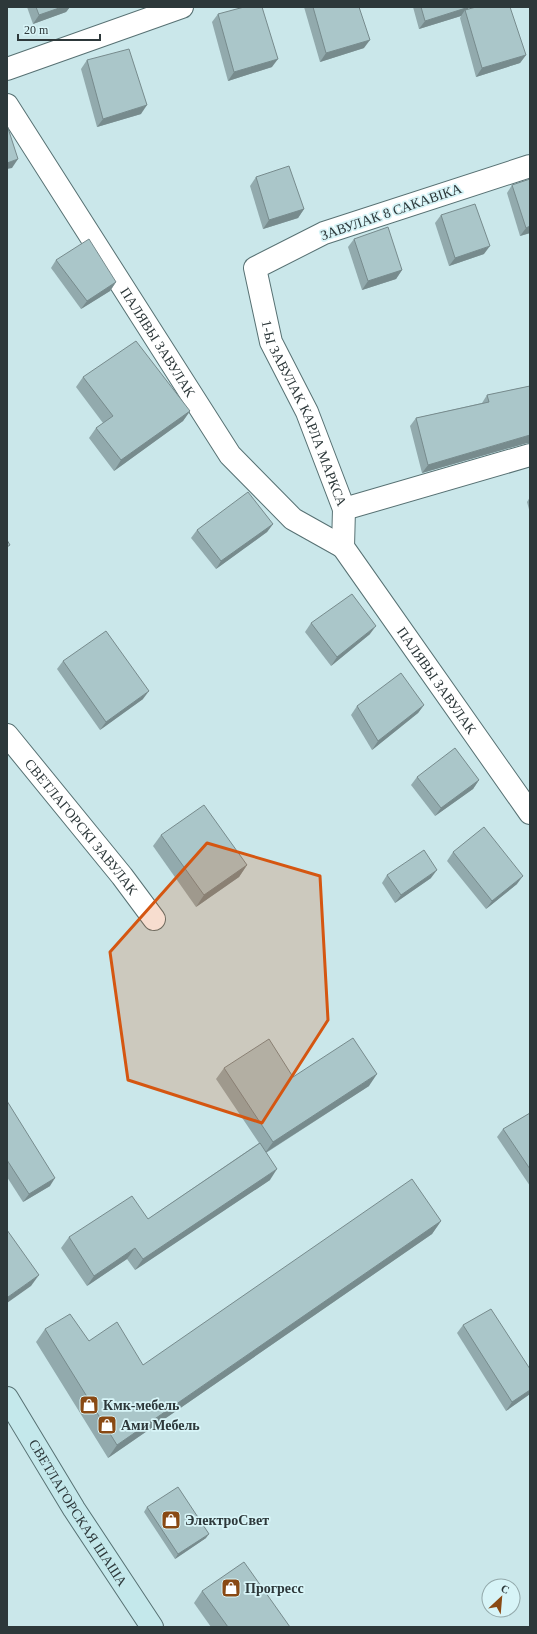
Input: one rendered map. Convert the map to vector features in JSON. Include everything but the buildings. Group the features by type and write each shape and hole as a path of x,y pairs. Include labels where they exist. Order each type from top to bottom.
{"main road":[{"name":"СВЕТЛАГОРСКАЯ ШАША","path":"7,1398 74,1509 152,1627"}],"street":[{"path":"7,69 182,7"},
{"name":"ПАЛЯВЫ ЗАВУЛАК","path":"7,105 230,455 294,519 343,547 530,814"},
{"name":"ЗАВУЛАК 8 САКАВІКА","path":"255,268 324,233 530,166"},
{"name":"1-Ы ЗАВУЛАК КАРЛА МАРКСА","path":"255,268 270,342 307,412 344,509 530,455"},
{"path":"343,547 344,509"},
{"name":"СВЕТЛАГОРСКІ ЗАВУЛАК","path":"7,735 122,876 154,918"}],"highlighted area":[{"path":"207,843 320,876 328,1020 262,1123 128,1080 110,952"}],"place":[{"name":"Кмк-мебель","path":"89,1405"},
{"name":"Ами Мебель","path":"107,1425"},
{"name":"ЭлектроСвет","path":"171,1520"},
{"name":"Прогресс","path":"231,1588"}]}
